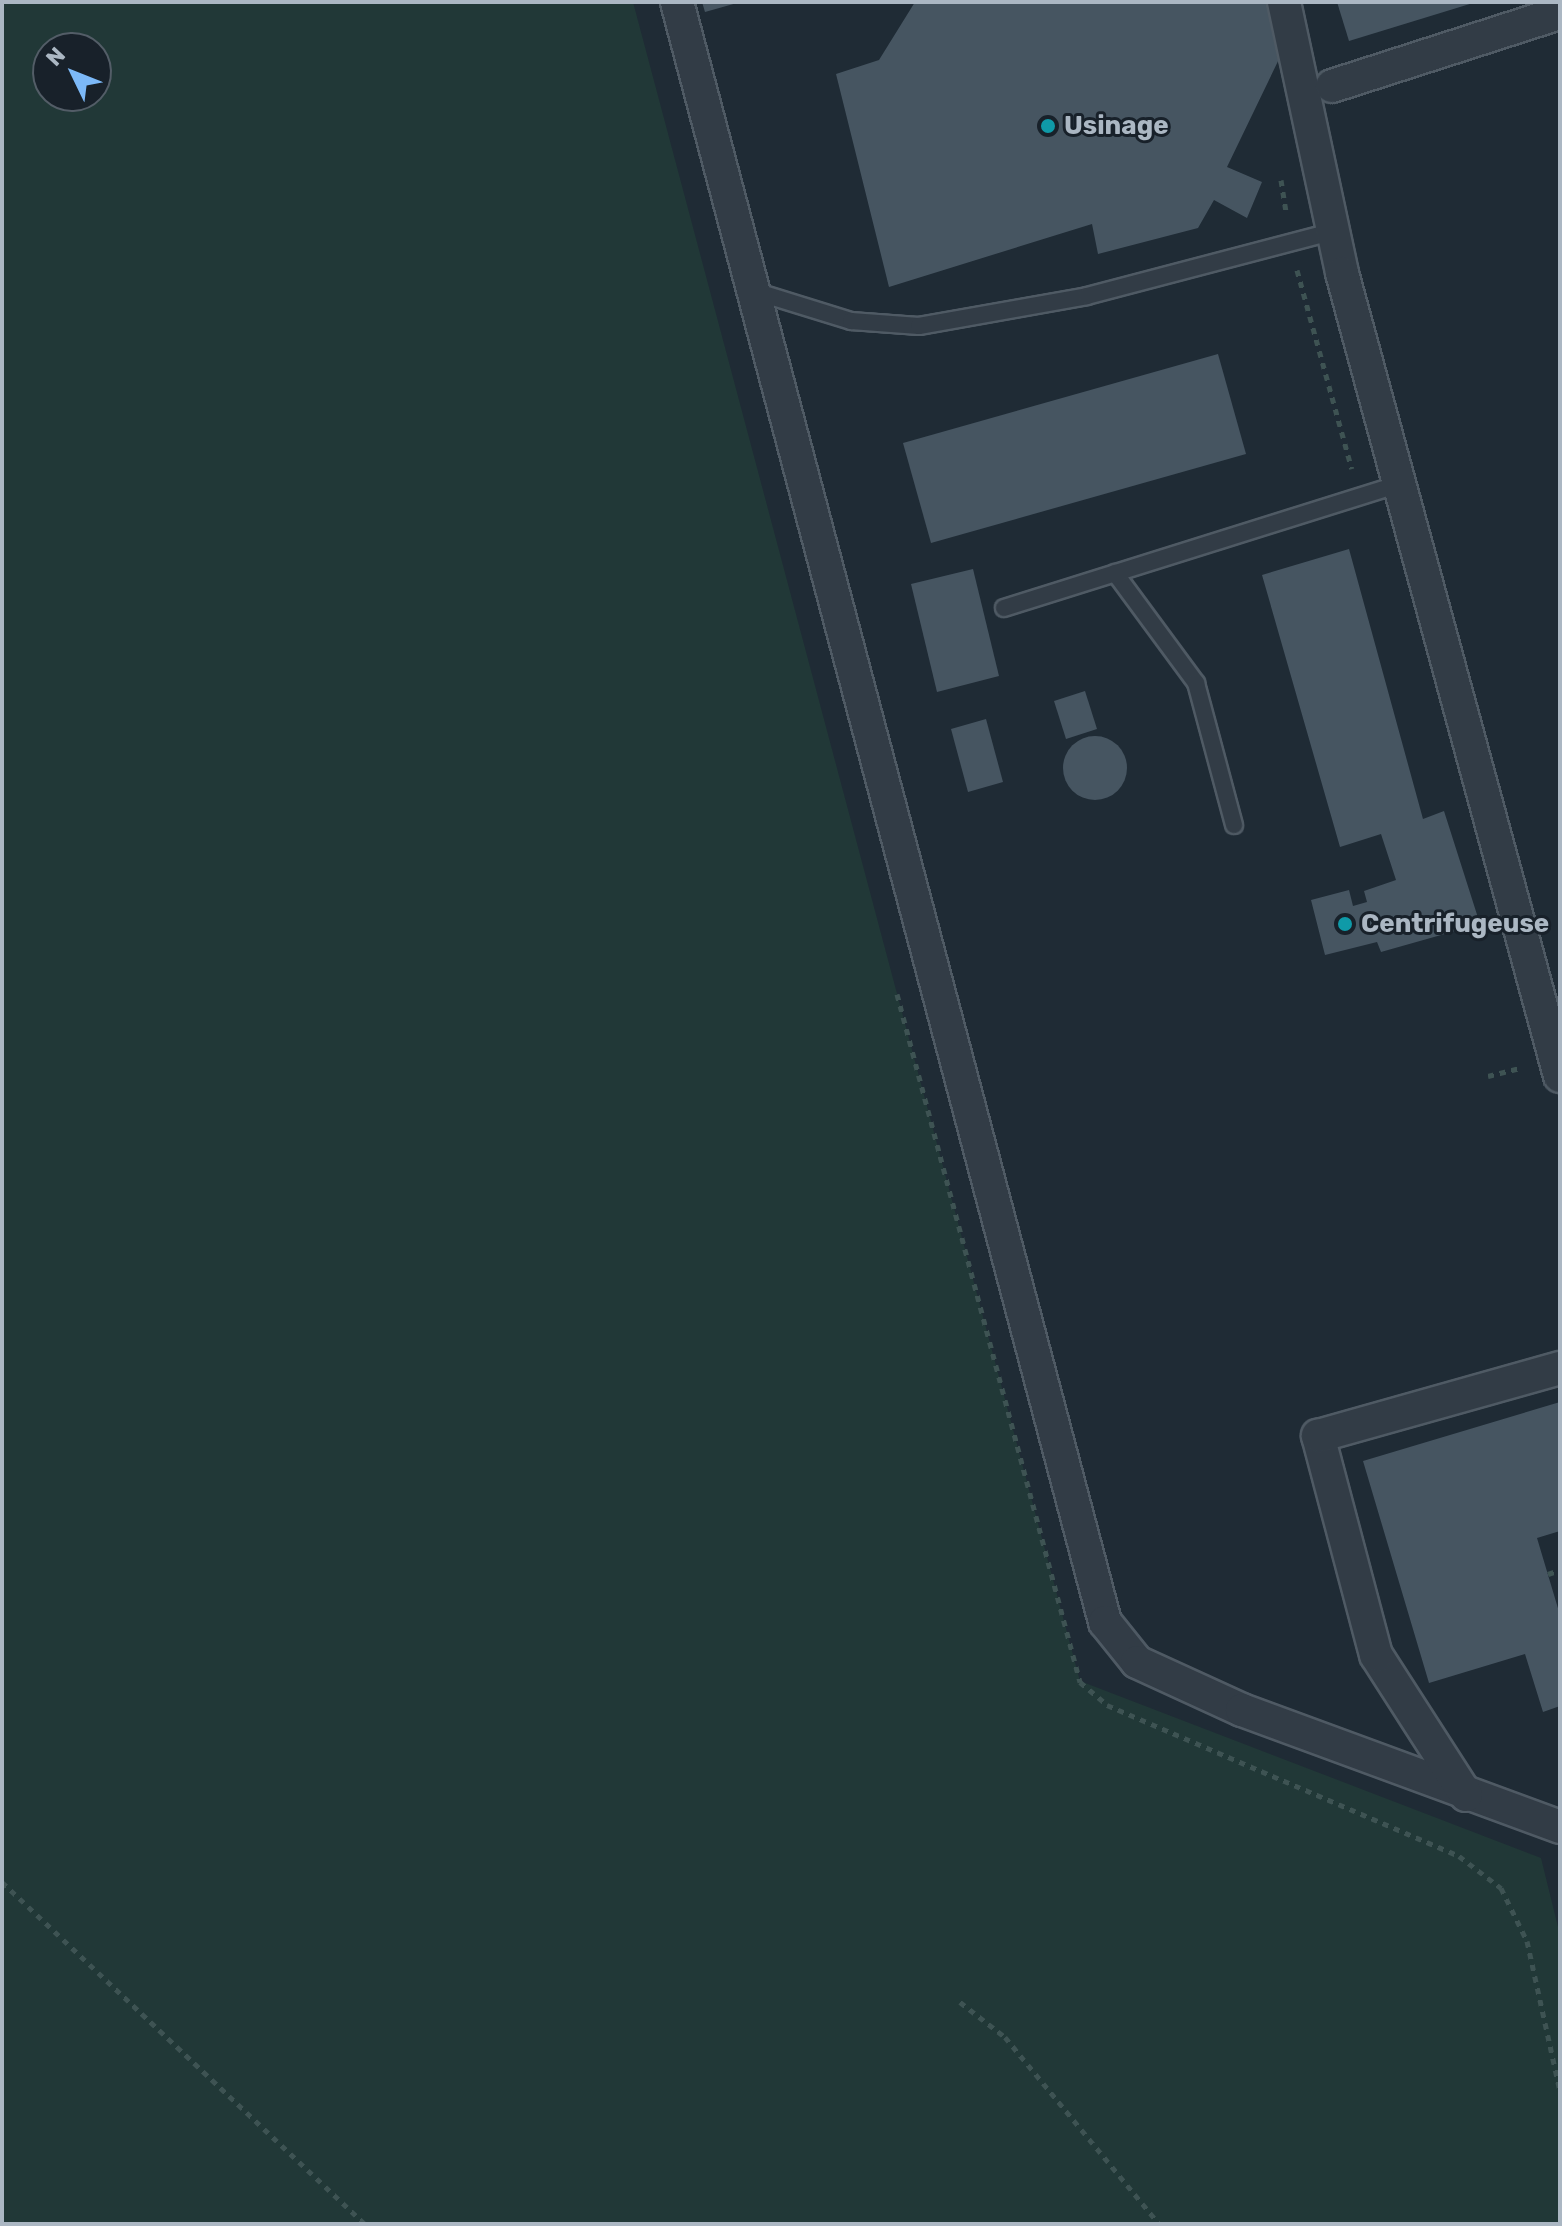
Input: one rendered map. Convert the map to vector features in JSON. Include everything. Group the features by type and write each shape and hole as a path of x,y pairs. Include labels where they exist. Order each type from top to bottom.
{"street":[{"path":"677,2 1105,1622 1137,1662 1242,1710 1466,1795 1560,1827"},
{"path":"1284,2 1334,231 1560,1076"},
{"path":"1332,86 1516,14 1560,13"},
{"path":"1466,1795 1376,1655 1318,1436 1560,1368"}],"lane":[{"path":"754,291 851,321 919,326 1087,296 1334,231"},
{"path":"1004,608 1402,483"},
{"path":"1115,573 1196,683 1234,825"}],"path":[{"path":"1548,1574 1560,1570"},
{"path":"2,1882 365,2224"},
{"path":"960,2002 1005,2037 1159,2224"}],"green space":[{"path":"2,2 633,2 1080,1681 1541,1858 1560,1935 1560,2224 2,2224"}],"building":[{"path":"702,2 737,2 737,3 705,12"},
{"name":"Usinage","path":"915,2 1266,2 1281,55 1227,167 1262,182 1247,218 1214,200 1198,228 1098,254 1092,224 889,287 836,74 879,60"},
{"path":"1337,2 1473,2 1473,3 1349,41"},
{"path":"1218,354 1246,454 931,543 903,443"},
{"path":"1349,549 1423,819 1444,811 1480,924 1381,952 1377,942 1325,955 1311,900 1349,890 1353,906 1367,902 1364,891 1396,880 1381,834 1340,847 1262,575"},
{"path":"973,569 999,676 937,692 911,584"},
{"path":"1085,691 1097,729 1066,739 1054,701"},
{"path":"986,719 1003,782 968,792 951,729"},
{"path":"1095,736 1113,742 1121,750 1127,768 1121,786 1113,794 1095,800 1077,794 1069,786 1063,768 1069,750 1077,742"},
{"path":"1560,1402 1560,1531 1537,1538 1560,1615 1560,1706 1543,1712 1525,1654 1429,1683 1363,1461"}],"place":[{"name":"Usinage","path":"1048,126"},
{"name":"Centrifugeuse","path":"1345,924"}]}
